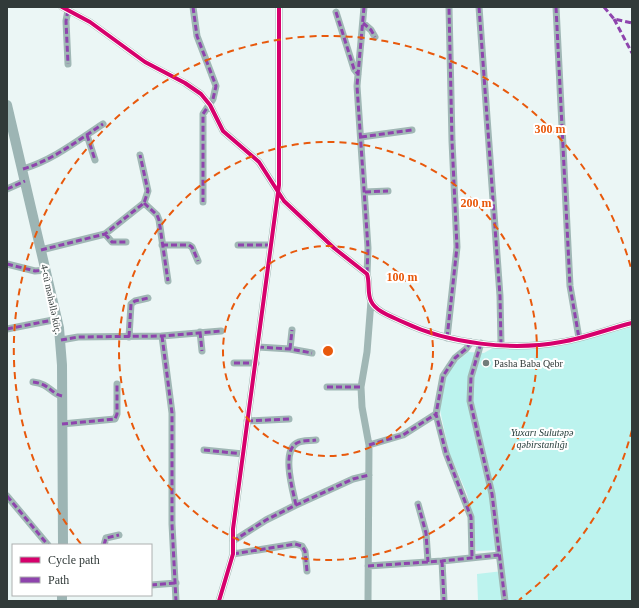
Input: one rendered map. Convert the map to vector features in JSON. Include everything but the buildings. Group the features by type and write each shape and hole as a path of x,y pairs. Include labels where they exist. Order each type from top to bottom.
{"street":[{"path":"192,7 197,36 216,86 215,93 210,105 204,111 202,120 203,202"},
{"path":"219,601 233,554 243,454 280,176 279,7"},
{"path":"364,7 357,94 365,192 368,248 367,274 371,301 367,352 361,387 362,407 369,445 368,601"},
{"path":"446,338 458,247 452,141 449,7"},
{"path":"479,7 500,310 501,344"},
{"path":"556,7 570,286 579,338"},
{"path":"65,8 102,30 145,62 194,88 210,105 223,131 259,162 278,193 334,248 367,274"},
{"path":"65,8 68,64"},
{"path":"336,12 354,69 358,74"},
{"path":"363,23 371,30 375,37"},
{"name":"4-cü məhəllə küç.","path":"7,108 26,181 58,319 61,340 62,544"},
{"path":"23,169 60,153 103,124"},
{"path":"361,137 412,130"},
{"path":"87,135 95,160"},
{"path":"41,250 105,234 144,202 148,191 140,155"},
{"path":"7,189 26,181"},
{"path":"365,192 388,191"},
{"path":"144,202 157,215 168,281"},
{"path":"105,234 112,242 126,242"},
{"path":"162,245 189,245 192,247 198,261"},
{"path":"238,245 271,245"},
{"path":"7,264 35,271 46,270"},
{"path":"129,337 131,304 135,301 148,298"},
{"path":"371,301 379,310 423,330 446,338 481,343 553,343 579,338 632,323"},
{"path":"7,330 58,319"},
{"path":"290,350 292,330"},
{"path":"61,340 78,337 162,336 221,331"},
{"path":"200,332 202,351"},
{"path":"162,336 172,413 172,524 176,601"},
{"path":"471,342 466,349 455,358 443,376 436,414 446,453 471,517 472,557"},
{"path":"481,343 471,377 470,401 491,488 505,601"},
{"path":"258,347 312,353"},
{"path":"234,362 256,364"},
{"path":"33,382 43,383 53,392 62,396"},
{"path":"62,424 115,419 117,414 117,384"},
{"path":"327,387 361,387"},
{"path":"369,445 403,435 436,414"},
{"path":"247,422 289,419"},
{"path":"296,505 288,463 290,453 293,446 298,442 316,440"},
{"path":"204,450 243,454"},
{"path":"233,542 266,520 296,505 353,479 369,475"},
{"path":"7,496 47,544"},
{"path":"418,504 426,532 428,562"},
{"path":"104,544 106,538 119,535"},
{"path":"233,554 295,544 302,546 305,551 307,571"},
{"path":"368,566 442,561 499,555"},
{"path":"442,561 444,601"},
{"path":"152,585 176,583"}],"green space":[{"name":"Yuxarı Sulutəpə qəbirstanlığı","path":"632,327 632,601 478,601 477,574 503,571 502,550 476,551 472,517 467,494 449,452 440,410 445,378 455,363 468,352 484,353 496,346 512,349 561,346"}],"marked path":[{"path":"193,7 197,36 216,86 213,99 203,114 203,202"},
{"path":"364,7 357,86 368,248 367,274"},
{"path":"447,338 457,247 452,141 449,7"},
{"path":"479,7 500,296 501,344"},
{"path":"556,7 570,286 579,338"},
{"path":"604,7 614,19 632,23"},
{"path":"68,10 66,21 68,64"},
{"path":"336,12 354,69 358,74"},
{"path":"614,19 632,53"},
{"path":"363,23 371,30 375,37"},
{"path":"23,169 55,155 103,124"},
{"path":"361,137 412,130"},
{"path":"87,135 95,160"},
{"path":"41,250 105,234 144,203 148,191 140,155"},
{"path":"7,189 25,181"},
{"path":"365,192 388,191"},
{"path":"144,203 157,215 159,220 168,281"},
{"path":"105,234 112,242 126,242"},
{"path":"162,245 189,245 192,247 198,261"},
{"path":"238,245 271,245"},
{"path":"7,264 35,271 46,270"},
{"path":"129,337 131,304 135,301 148,298"},
{"path":"7,329 58,319"},
{"path":"290,349 292,330"},
{"path":"61,340 78,337 162,336 221,331"},
{"path":"200,332 202,351"},
{"path":"162,336 172,413 172,524 176,601"},
{"path":"471,342 466,349 455,358 443,376 436,414 446,453 471,517 472,557"},
{"path":"481,343 471,377 470,401 492,494 505,601"},
{"path":"258,347 290,349 312,353"},
{"path":"234,363 256,363"},
{"path":"33,382 39,383 62,396"},
{"path":"62,424 115,419 117,414 117,384"},
{"path":"327,387 361,387"},
{"path":"369,445 403,435 436,414"},
{"path":"247,421 289,419"},
{"path":"296,505 289,472 292,447 299,442 316,440"},
{"path":"204,450 243,454"},
{"path":"233,541 266,520 296,505 353,479 369,475"},
{"path":"7,496 47,544"},
{"path":"418,504 426,533 428,562"},
{"path":"104,544 106,538 119,535"},
{"path":"233,554 295,544 302,546 305,551 307,571"},
{"path":"368,566 442,561 499,555"},
{"path":"442,561 444,601"},
{"path":"152,585 176,583"}],"cycle path":[{"path":"62,7 90,22 145,62 185,83 201,94 210,105 223,131 259,162 284,201 334,248 367,274 371,301 373,305 385,314 421,330 440,336 481,344 522,346 561,342 632,323"},
{"path":"219,601 233,554 233,529 279,185 279,7"}],"place":[{"name":"Pasha Baba Qebr","path":"486,363"}]}
